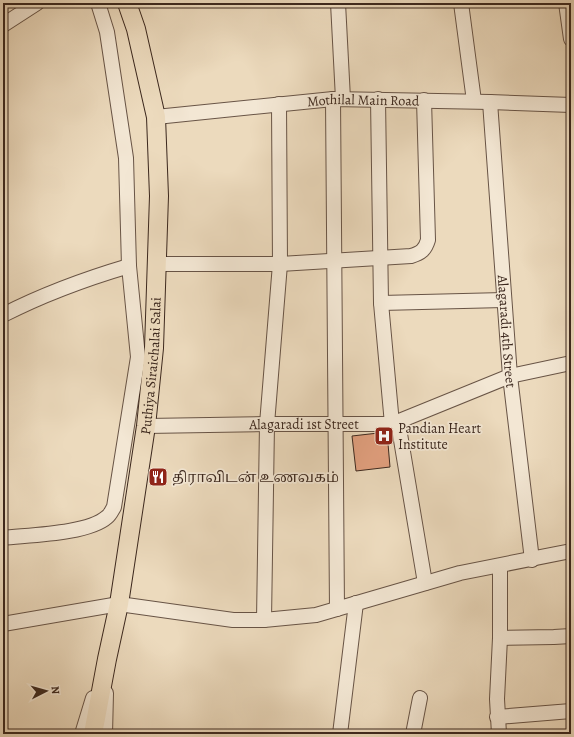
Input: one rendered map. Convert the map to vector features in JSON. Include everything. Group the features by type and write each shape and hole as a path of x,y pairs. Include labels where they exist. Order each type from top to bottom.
{"main road":[{"name":"Puthiya Siraichalai Salai","path":"93,732 106,659 119,604 146,426 154,348 158,196 156,117 136,29 127,3"}],"street":[{"path":"3,25 37,3"},
{"path":"3,538 70,531 90,527 107,517 114,507 138,357 129,266 126,158 107,32 98,3"},
{"path":"337,608 335,261 338,3"},
{"path":"462,3 474,101"},
{"path":"566,3 571,39"},
{"name":"Mothilal Main Road","path":"156,117 338,99 474,101 571,105"},
{"path":"378,100 381,303 395,423 425,583"},
{"path":"157,264 280,264 411,256 420,253 426,247 428,240 424,100"},
{"name":"Alagaradi 4th Street","path":"490,102 510,376 532,560"},
{"path":"264,620 266,424 280,264 279,104"},
{"path":"3,315 60,289 129,266"},
{"path":"381,303 504,300"},
{"name":"Alagaradi 1st Street","path":"146,426 395,423 510,376 571,363"},
{"path":"3,624 119,604 233,620 264,620 316,615 460,573 532,560 571,551"},
{"path":"499,734 497,680 500,638 500,566"},
{"path":"340,734 356,603"},
{"path":"500,638 554,638 571,636"},
{"path":"413,734 420,698"},
{"path":"498,717 571,711"}],"building":[{"path":"387,432 390,467 356,471 352,436"}],"place":[{"name":"Pandian Heart Institute","path":"384,436"},
{"name":"திராவிடன் உணவகம்","path":"158,477"}]}
